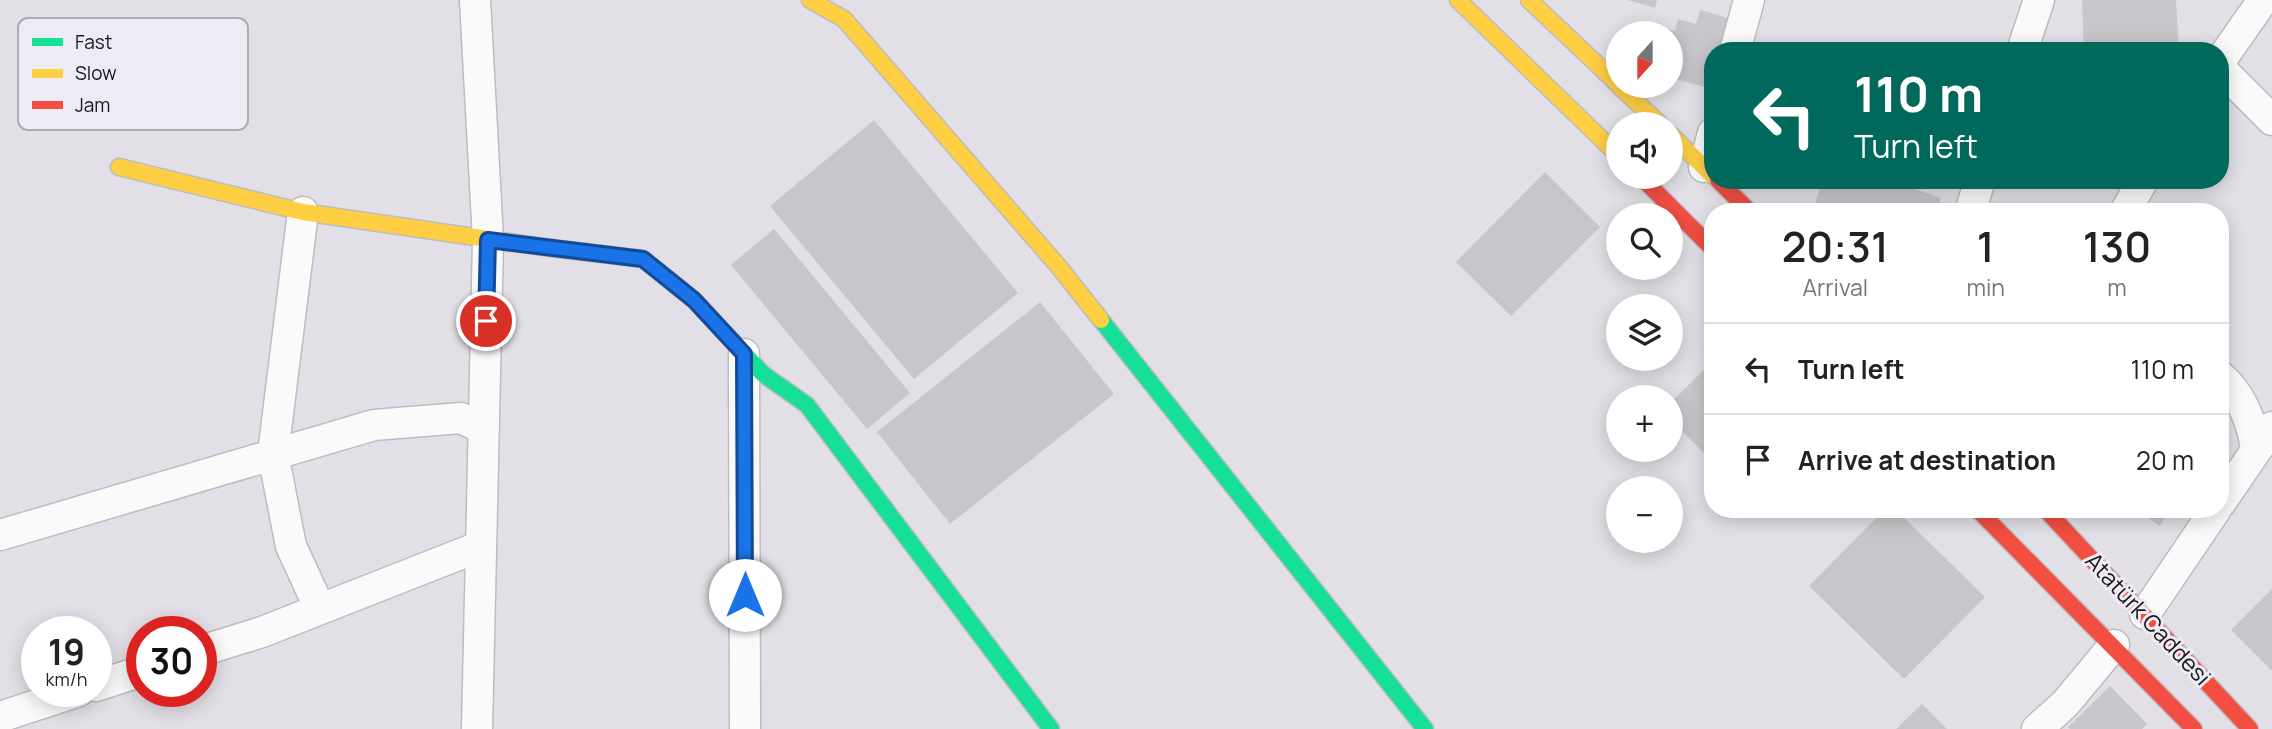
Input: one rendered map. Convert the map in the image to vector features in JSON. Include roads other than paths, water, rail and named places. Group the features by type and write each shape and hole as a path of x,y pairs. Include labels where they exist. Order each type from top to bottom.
{"street":[{"path":"475,0 488,240 477,729"},
{"path":"1458,0 1606,143"},
{"path":"1530,0 1606,73"},
{"path":"1737,42 1749,0"},
{"path":"2025,42 2039,0"},
{"path":"2229,49 2263,0"},
{"path":"818,2 844,19 1059,267 1426,729"},
{"path":"2229,77 2272,120"},
{"path":"1633,98 1647,112"},
{"path":"1683,146 1704,166"},
{"path":"119,167 303,212 488,240 643,259 694,300 763,374 807,405 1051,729"},
{"path":"1653,189 1704,239"},
{"path":"1727,189 1741,203"},
{"path":"303,212 273,454 290,545 320,610"},
{"path":"744,354 745,729"},
{"path":"2229,385 2252,424 2267,435 2229,490"},
{"path":"0,535 374,425 461,418 484,429"},
{"path":"1986,518 2194,729"},
{"name":"Atatürk Caddesi","path":"2054,518 2250,729"},
{"path":"2145,614 2210,518"},
{"path":"217,645 320,610 481,546"},
{"path":"2037,729 2065,704 2114,645"},
{"path":"0,717 30,707"}]}
